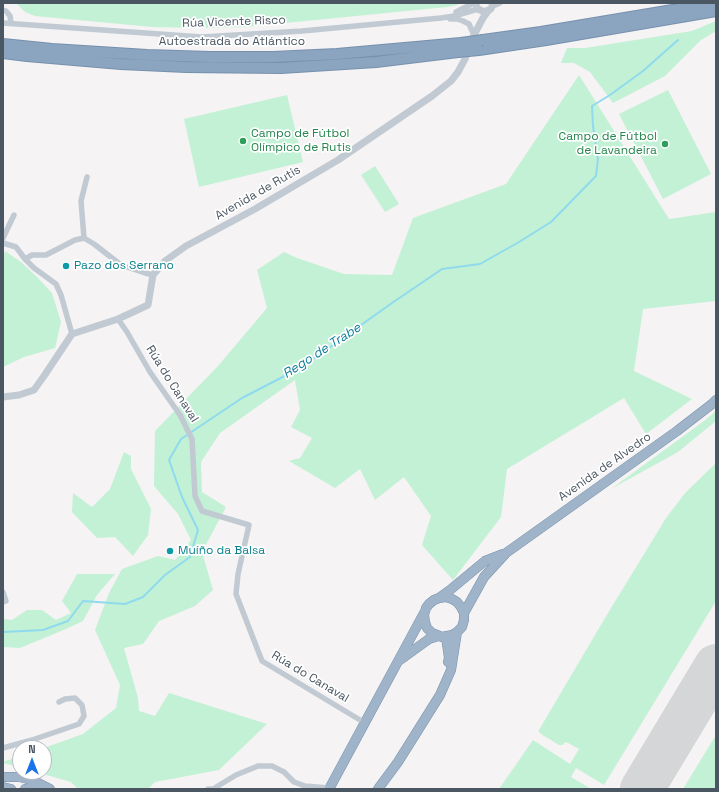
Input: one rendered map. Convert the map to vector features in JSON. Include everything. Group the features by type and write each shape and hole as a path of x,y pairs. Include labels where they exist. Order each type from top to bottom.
{"highway":[{"path":"460,48 479,41 549,31 714,3"},
{"path":"479,41 576,36 716,11"},
{"name":"Autoestrada do Atlántico","path":"3,44 52,49 147,55 210,57 273,57 460,48"},
{"name":"Autoestrada do Atlántico","path":"3,53 186,67 281,68 376,62 460,48"},
{"name":"Avenida de Alvedro","path":"439,598 485,561 506,552 677,431 716,400"},
{"name":"Avenida de Alvedro","path":"464,613 484,577 506,552"},
{"path":"329,788 426,608 434,600 439,598 446,597 457,602 464,613 464,620 462,626 457,632 452,635 429,639 398,662"},
{"path":"426,608 424,615 427,628 432,633 442,636"},
{"path":"378,789 398,762 440,695 451,670 457,632"},
{"path":"440,695 449,658 442,636"},
{"path":"3,779 19,777 32,780 50,789"},
{"path":"3,779 20,782 34,788"},
{"path":"3,787 11,789"}],"street":[{"path":"5,3 3,8 10,16 11,23"},
{"path":"476,6 484,12 494,6"},
{"name":"Avenida de Rutis","path":"476,6 479,41"},
{"name":"Rúa Vicente Risco","path":"3,23 202,37 302,31 442,18 454,16 476,6"},
{"name":"Avenida de Rutis","path":"152,274 165,261 186,246 255,210 331,163 432,96 451,81 458,72 465,59 479,41 483,18 494,6"},
{"path":"442,18 457,19 469,24 479,41"},
{"path":"84,238 80,201 87,177"},
{"path":"3,238 14,214"},
{"path":"3,397 19,395 34,390 72,334 118,319 148,305 152,274 121,265 84,238 75,240 46,255 32,255 25,259"},
{"path":"3,243 16,248 34,268 56,284 61,295 72,334"},
{"name":"Rúa do Canaval","path":"118,319 150,372 180,415 192,439 195,496 202,511 249,525 238,574 236,594 262,662 365,723"},
{"path":"3,592 6,601 3,602"},
{"path":"3,748 79,724 84,716 82,705 75,698 65,699 59,702"},
{"path":"208,789 213,789 236,775 258,766 272,766 284,772 294,782 305,786 329,788"}],"green space":[{"path":"16,3 459,3 457,5 447,7 245,27 199,28 152,27 35,16 25,12"},
{"path":"716,21 716,31 701,40 665,76 613,103 590,72 574,63 561,63 567,48 585,48 692,31"},
{"path":"579,75 669,219 716,212 716,301 643,309 634,371 692,399 646,434 624,398 507,469 501,517 453,580 422,545 431,516 404,477 375,500 360,469 335,488 289,461 300,458 312,438 291,427 300,410 295,380 220,433 201,462 202,492 226,507 202,552 213,590 195,606 159,621 143,644 124,648 138,698 139,711 155,716 169,693 267,724 219,770 155,782 148,789 78,789 71,782 52,777 52,745 83,734 116,708 120,685 95,630 109,593 122,569 158,556 175,560 191,540 178,514 154,486 155,431 218,366 267,308 257,270 284,252 344,274 392,275 413,218 506,184"},
{"name":"Campo de Fútbol de Lavandeira","path":"668,90 711,174 663,199 619,114"},
{"name":"Campo de Fútbol Olímpico de Rutis","path":"287,95 303,162 199,187 184,119"},
{"path":"375,166 399,204 385,212 361,175"},
{"path":"5,251 21,262 52,293 61,322 55,348 24,357 3,367 3,257"},
{"path":"716,411 716,421 678,452 611,489 704,421"},
{"path":"124,452 131,456 131,469 151,509 148,535 133,556 115,537 97,538 72,512 73,493 92,507 110,489"},
{"path":"716,463 716,601 604,785 576,768 571,777 591,789 499,789 533,740 570,764 579,749 565,742 563,745 559,745 541,734 539,730 666,518 686,492"},
{"path":"77,574 115,574 97,595 83,621 20,648 3,647 3,619 12,620 27,610 42,610 56,620 71,613 62,601"},
{"path":"716,735 716,789 683,789"},
{"path":"12,759 12,765 3,762"}],"waterway":[{"name":"Rego de Trabe","path":"3,632 43,630 68,621 83,601 125,604 143,597 165,575 190,557 198,530 182,497 169,460 181,439 242,398 302,367 442,269 480,264 551,222 596,176 598,159 593,126 592,106 643,71 678,40"}],"runway":[{"path":"642,789 716,666"}],"place":[{"name":"Campo de Fútbol Olímpico de Rutis","path":"243,141"},
{"name":"Campo de Fútbol de Lavandeira","path":"665,144"},
{"name":"Pazo dos Serrano","path":"66,266"},
{"name":"Muíño da Balsa","path":"170,551"}]}
